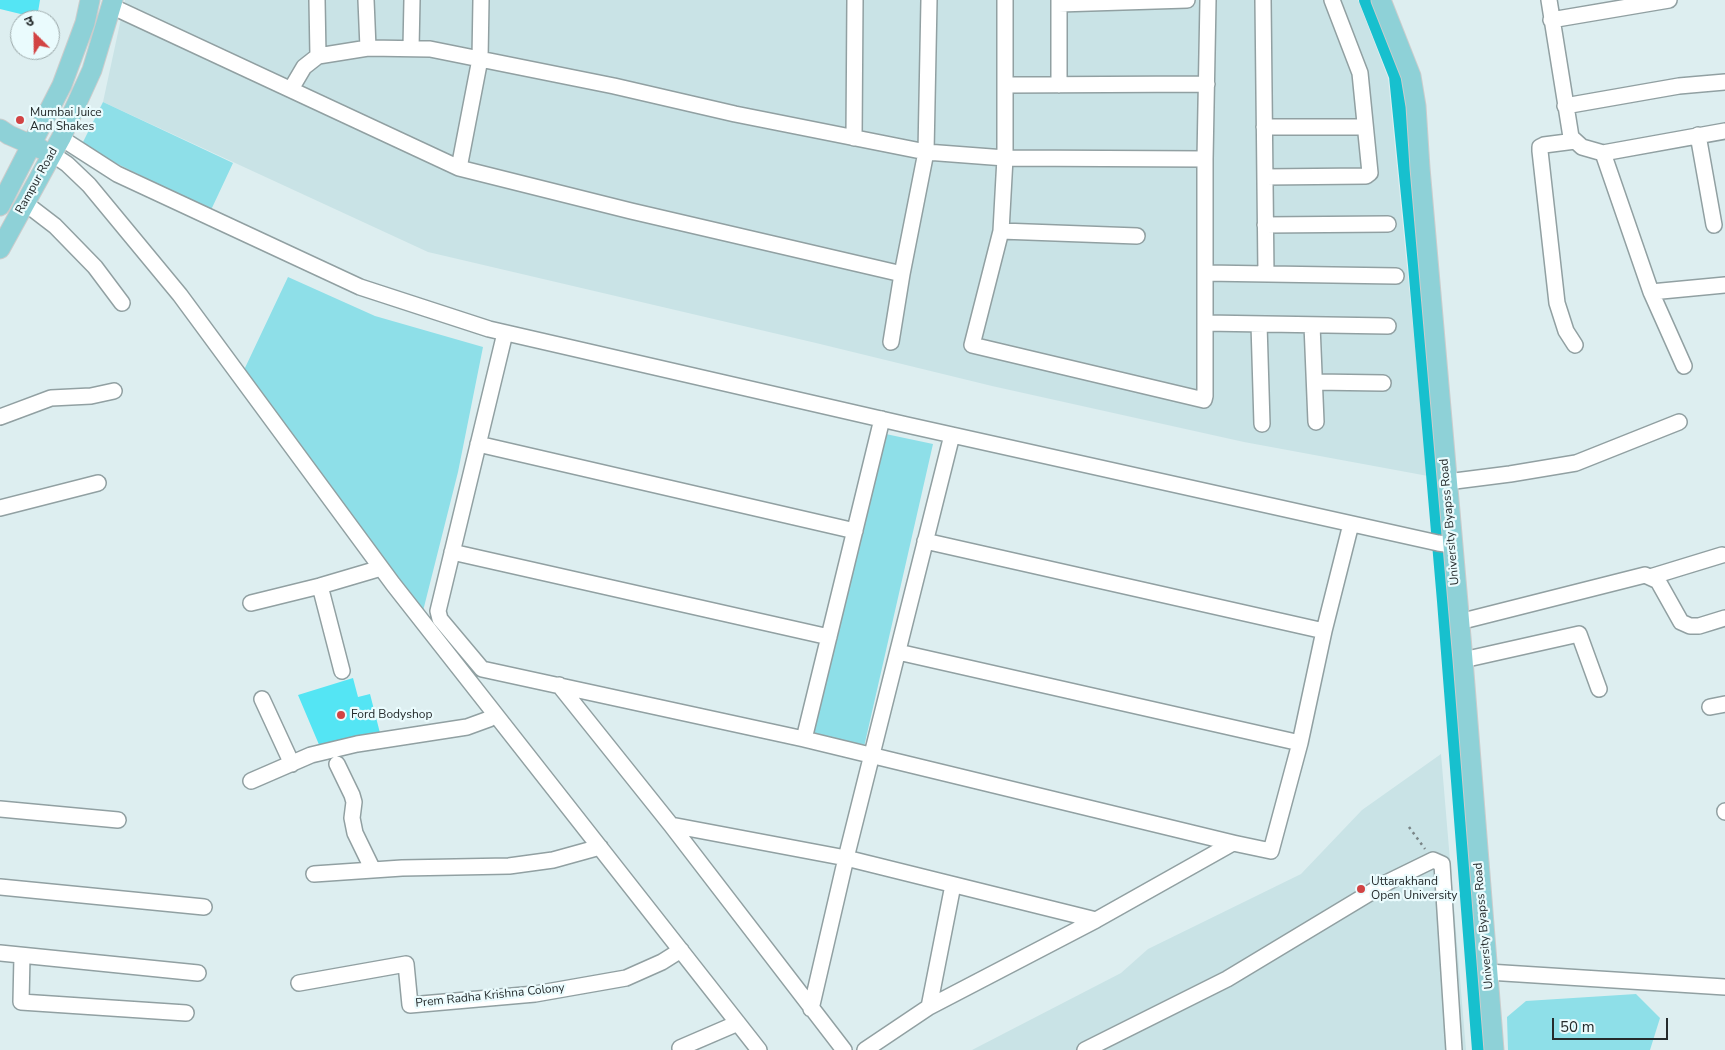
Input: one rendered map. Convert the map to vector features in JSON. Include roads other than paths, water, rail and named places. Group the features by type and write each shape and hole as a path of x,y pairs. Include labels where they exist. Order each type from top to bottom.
{"main road":[{"path":"0,206 62,85 85,24 90,0 112,3"},
{"name":"University Byapss Road","path":"1381,0 1411,76 1416,106 1446,482 1445,544 1459,622 1463,660 1494,1050"},
{"name":"Rampur Road","path":"0,249 57,146 92,70 112,3"},
{"path":"0,128 31,145 57,146"}],"street":[{"path":"317,0 318,56"},
{"path":"366,0 368,48"},
{"path":"412,0 412,48"},
{"path":"459,168 480,59 482,0"},
{"path":"854,138 855,0"},
{"path":"891,342 902,274 926,152 929,0"},
{"path":"1005,0 1005,158 1001,231 972,345 1201,400 1204,400 1205,396 1205,159 1208,0"},
{"path":"1059,85 1059,2 1187,0"},
{"path":"1263,0 1266,274"},
{"path":"1265,177 1366,176 1370,173 1360,73 1332,0"},
{"path":"1549,0 1571,137 1582,147 1603,153 1725,131"},
{"path":"1551,20 1669,0"},
{"path":"112,3 172,35 459,168 631,211 902,274"},
{"path":"290,89 304,67 318,56 368,48 430,49 926,152 1005,158 1205,159"},
{"path":"1565,106 1679,86 1725,82"},
{"path":"1005,85 1207,84"},
{"path":"1264,127 1365,127"},
{"path":"1698,135 1714,225"},
{"path":"1575,140 1540,147 1557,303 1566,331 1575,345"},
{"path":"57,146 360,287 489,329 952,435 1445,544"},
{"path":"57,146 67,164 89,185 180,295 381,568 759,1050"},
{"path":"1603,153 1651,292 1684,366"},
{"path":"25,203 55,226 95,267 122,303"},
{"path":"1265,225 1388,224"},
{"path":"1001,231 1137,236"},
{"path":"1206,273 1396,276"},
{"path":"1651,292 1725,285"},
{"path":"1206,323 1388,326"},
{"path":"1259,324 1262,424"},
{"path":"1312,325 1316,422"},
{"path":"505,333 438,611 440,619 482,669 804,739 1233,843 1271,851 1300,743 1324,631 1351,524"},
{"path":"1315,382 1382,383"},
{"path":"0,417 50,398 91,396 114,391"},
{"path":"804,739 882,419"},
{"path":"1446,482 1576,463 1679,422"},
{"path":"811,1009 846,858 952,435"},
{"path":"478,444 855,531"},
{"path":"0,508 98,483"},
{"path":"925,541 1324,631"},
{"path":"452,552 829,637"},
{"path":"1650,577 1722,555"},
{"path":"251,603 320,586 381,568"},
{"path":"1459,622 1644,575 1658,581 1681,622 1690,626 1699,626 1725,618"},
{"path":"320,586 342,671"},
{"path":"1463,660 1579,634 1598,689"},
{"path":"898,652 1300,743"},
{"path":"559,685 671,825 844,1050"},
{"path":"262,699 292,764"},
{"path":"1710,707 1725,704"},
{"path":"251,781 311,755 357,744 467,727 489,719 495,714"},
{"path":"338,764 354,802 352,818 355,833 373,870"},
{"path":"0,809 118,820"},
{"path":"671,825 846,858 1096,920"},
{"path":"865,1050 929,1007 1096,920 1233,843"},
{"path":"314,874 373,870 509,866 553,860 600,847"},
{"path":"1085,1050 1226,978 1388,882 1433,860 1442,864 1454,1050"},
{"path":"929,1007 953,885"},
{"path":"0,887 204,907"},
{"name":"Prem Radha Krishna Colony","path":"299,983 406,964 410,1005 536,994 626,978 662,962 681,950"},
{"path":"0,953 198,973"},
{"path":"22,956 20,1002 186,1013"},
{"path":"1488,972 1725,987"},
{"path":"680,1048 738,1024"}],"waterway":[{"path":"1367,0 1397,76 1416,265 1445,601 1480,1050"}],"place":[{"name":"Mumbai Juice And Shakes","path":"20,120"},
{"name":"Ford Bodyshop","path":"341,715"},
{"name":"Uttarakhand Open University","path":"1361,889"}]}
